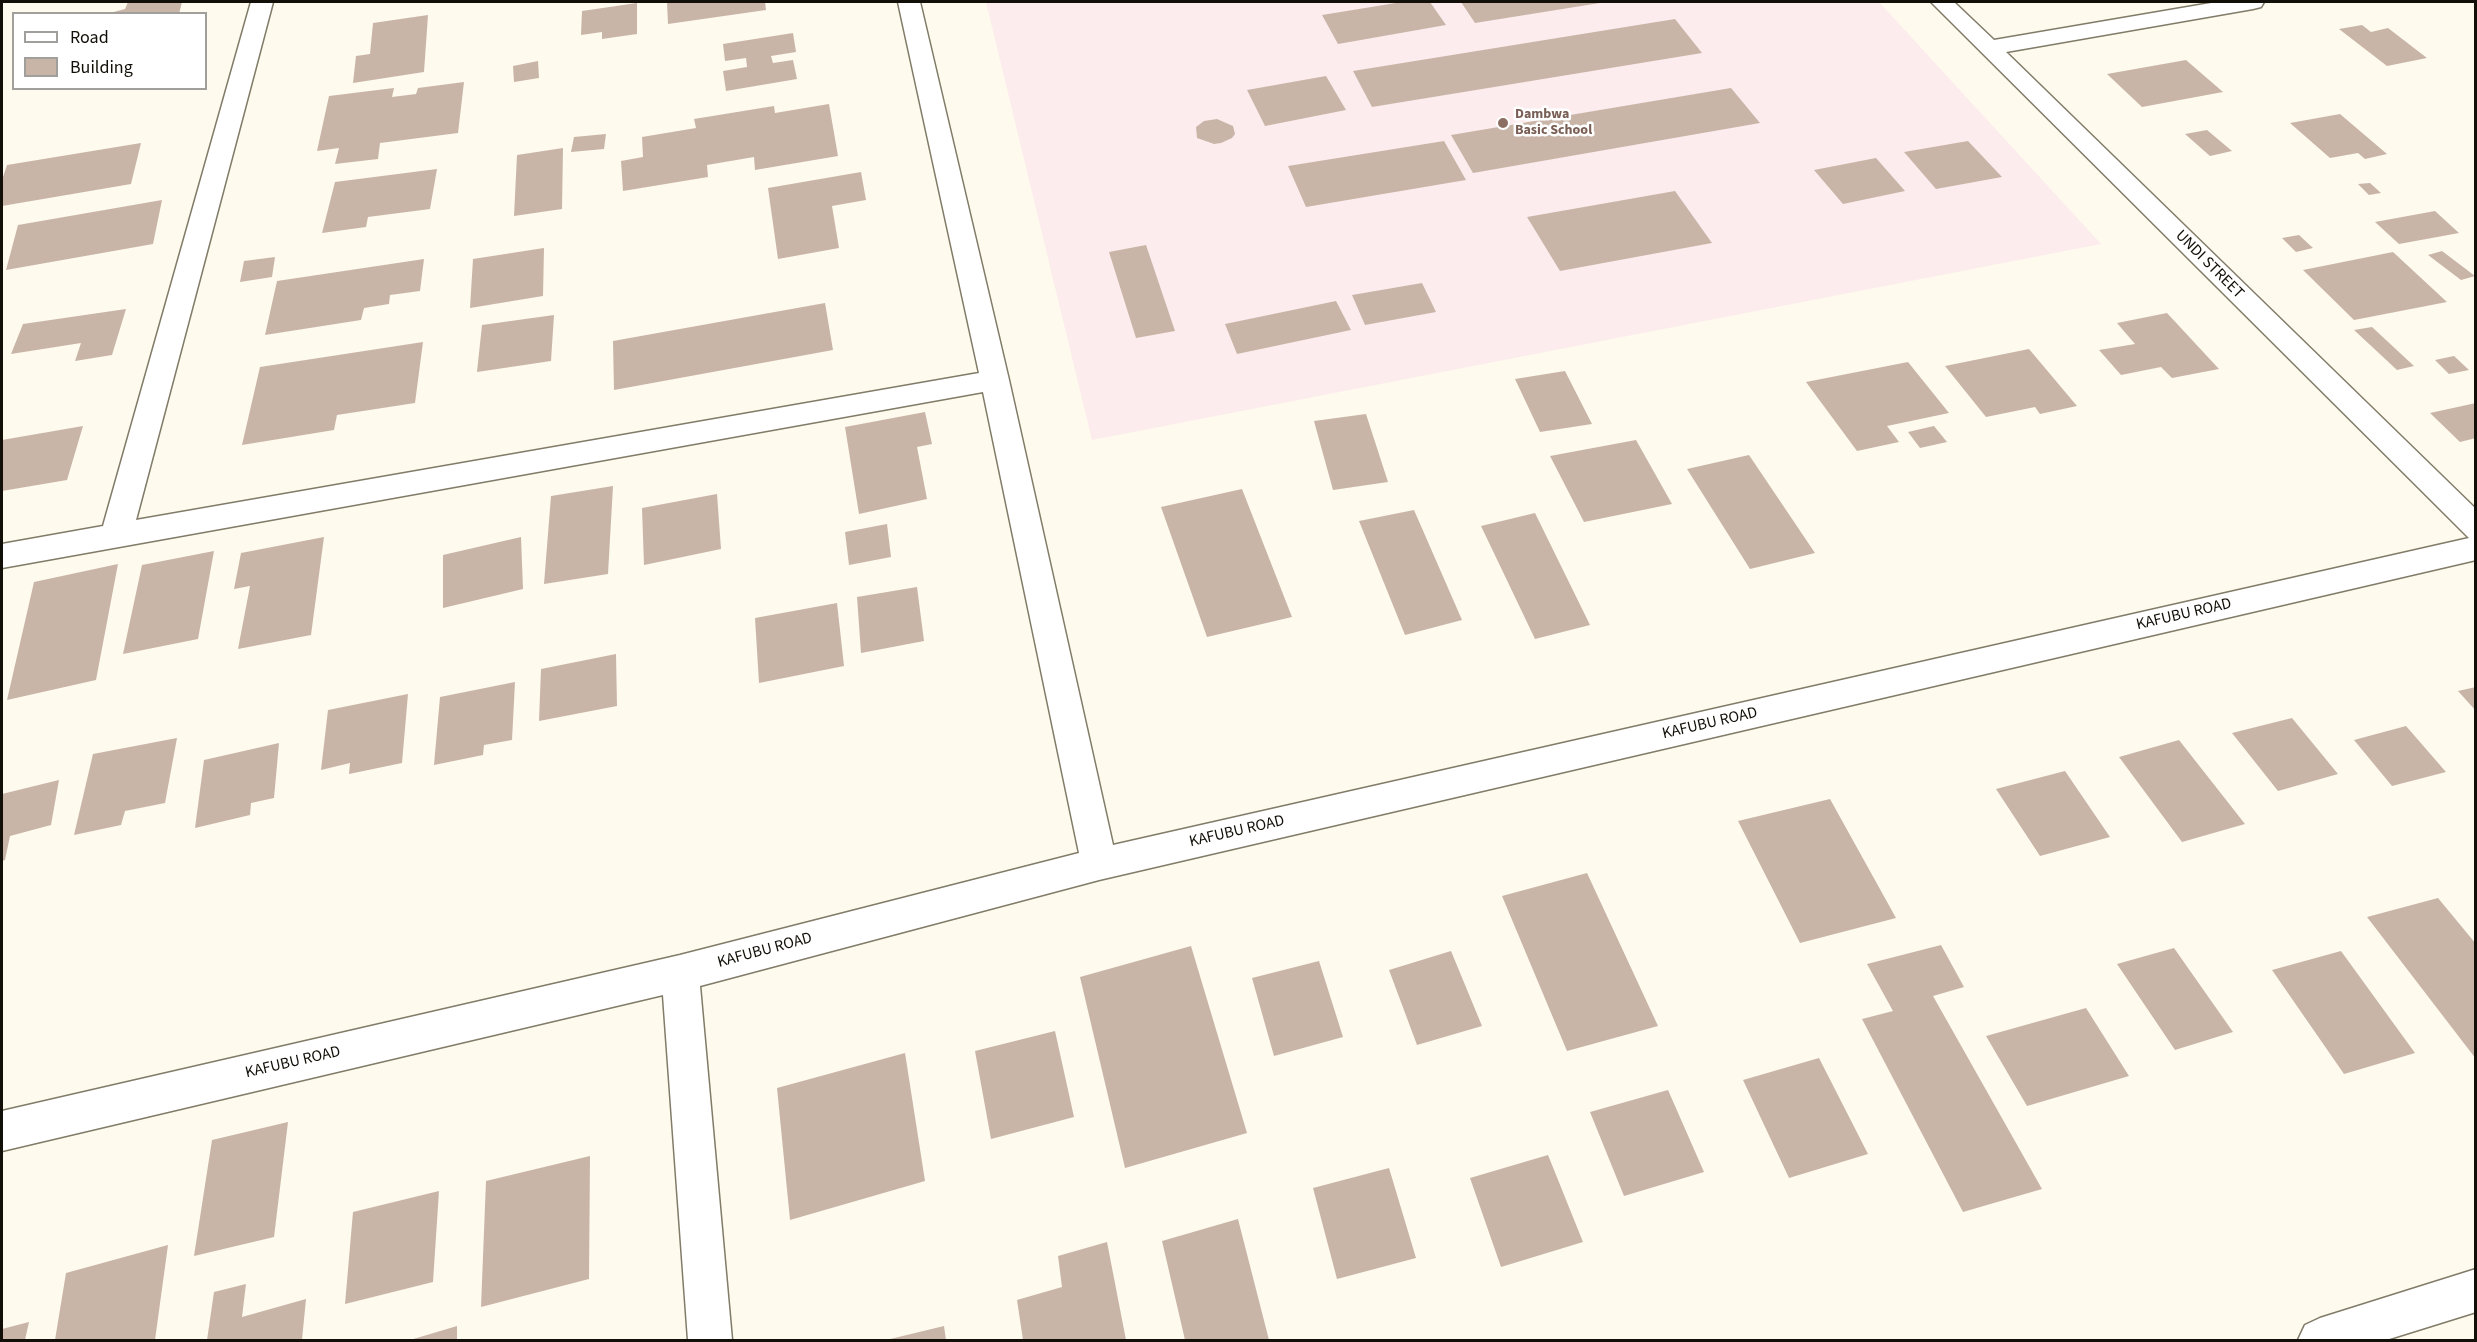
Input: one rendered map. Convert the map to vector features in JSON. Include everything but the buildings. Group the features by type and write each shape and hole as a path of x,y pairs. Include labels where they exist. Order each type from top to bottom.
{"street":[{"path":"116,536 262,2"},
{"path":"909,2 995,380 1099,864"},
{"name":"UNDI STREET","path":"1942,2 2475,528"},
{"path":"1989,48 2253,2"},
{"path":"2,556 995,380"},
{"name":"KAFUBU ROAD","path":"2,1131 680,973 1099,864 2475,549"},
{"path":"680,973 710,1341"},
{"path":"2320,1341 2475,1290"}],"shaded area":[{"name":"Dambwa Basic School","path":"986,2 1879,2 2101,244 1092,440"}],"place":[{"name":"Dambwa Basic School","path":"1503,123"}]}
